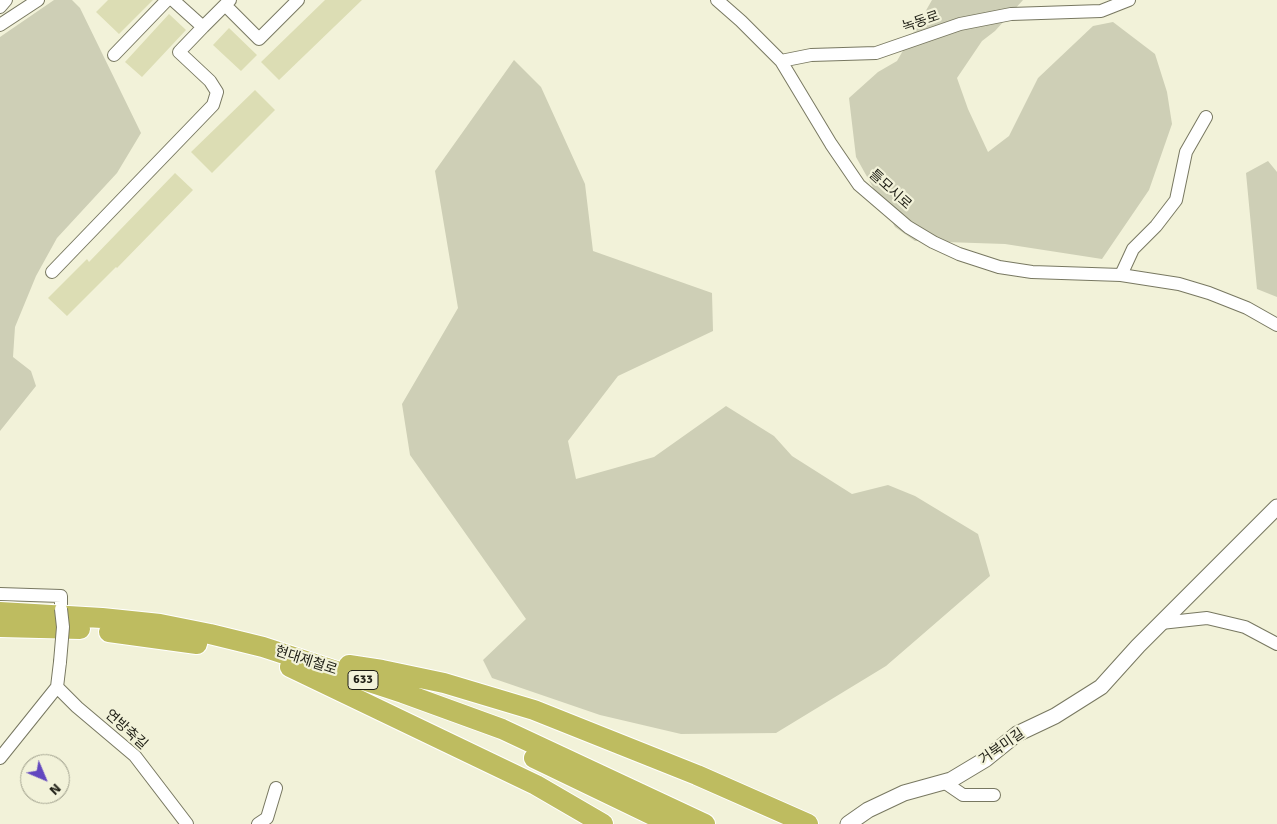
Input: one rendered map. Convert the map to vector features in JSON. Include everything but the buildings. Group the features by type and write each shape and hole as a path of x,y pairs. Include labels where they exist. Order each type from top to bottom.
{"highway":[{"name":"현대제철로","path":"0,612 102,618 160,624 228,638 508,746 671,824"},
{"name":"현대제철로","path":"0,627 79,629 210,646 291,662 403,693 502,729 705,824"},
{"path":"291,662 536,785 602,824"},
{"path":"291,662 382,670 490,695 534,710 697,775 808,824"}],"street":[{"path":"0,7 6,0"},
{"path":"0,25 38,0"},
{"path":"114,55 167,0"},
{"path":"173,0 203,27"},
{"path":"52,272 213,105 217,92 210,81 179,52 227,2 260,39 298,0"},
{"name":"틀모시로","path":"718,0 781,61 831,144 860,185 908,226 933,242 959,254 999,267 1032,272 1121,275 1179,284 1247,308 1277,325"},
{"name":"녹동로","path":"781,61 811,55 876,53 960,24 1011,14 1101,11 1129,0"},
{"path":"1121,275 1133,249 1156,226 1176,200 1186,152 1206,117"},
{"name":"거북미길","path":"848,824 868,810 904,794 951,780 986,759 1018,734 1055,716 1101,687 1161,623 1277,507"},
{"path":"0,594 60,596 62,627 57,687 0,758"},
{"path":"1161,623 1206,618 1245,627 1277,644"},
{"name":"연방축길","path":"57,687 77,707 135,756 187,824"},
{"path":"944,782 962,795 994,795"},
{"path":"258,824 267,818 276,788"}],"green space":[{"path":"54,0 72,0 80,8 141,133 117,173 57,238 36,276 15,327 13,357 31,371 36,386 0,431 0,37"},
{"path":"932,0 1023,0 995,31 982,41 957,78 968,109 988,152 1009,136 1038,78 1093,26 1113,22 1155,54 1167,92 1172,124 1149,190 1102,259 1005,244 915,241 895,227 856,157 849,98 878,72 897,61"},
{"path":"514,60 541,87 585,184 593,251 712,293 713,331 618,376 568,441 576,479 654,457 726,406 774,436 792,456 852,494 888,485 915,496 978,534 990,576 886,666 776,733 681,734 600,715 492,678 483,660 526,619 410,455 402,404 458,308 435,171"},
{"path":"1268,161 1277,172 1277,297 1257,289 1246,173"}]}
